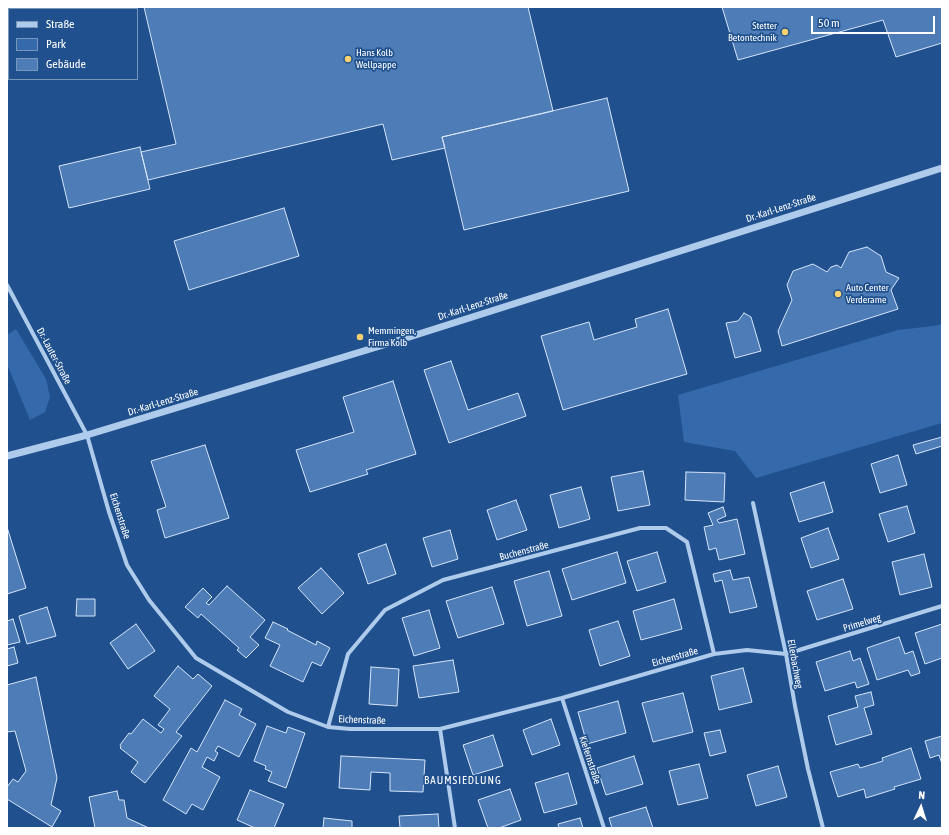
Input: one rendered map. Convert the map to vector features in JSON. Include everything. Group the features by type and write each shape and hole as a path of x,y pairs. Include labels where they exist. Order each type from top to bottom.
{"street":[{"name":"Dr.-Karl-Lenz-Straße","path":"7,456 87,435 403,339 942,168"},
{"name":"Dr.-Lauter-Straße","path":"7,284 87,435"},
{"name":"Eichenstraße","path":"87,435 110,512 128,565 149,600 196,658 288,712 328,727 350,729 440,729 562,698 714,654 748,650 786,654"},
{"name":"Ellerbachweg","path":"753,503 786,654 808,769 823,828"},
{"name":"Buchenstraße","path":"328,727 348,654 385,610 443,580 640,528 666,528 687,542 714,654"},
{"name":"Primelweg","path":"786,654 942,606"},
{"name":"Kiefernstraße","path":"562,698 604,828"},
{"path":"440,729 455,828"}],"green space":[{"path":"942,324 942,423 756,478 735,451 684,442 678,395 898,330"},
{"path":"16,329 46,379 50,397 45,412 30,420 7,364 7,335"}],"building":[{"name":"Hans Kolb Wellpappe","path":"144,7 528,7 553,111 442,137 445,148 392,160 383,124 148,180 141,152 176,144"},
{"name":"Stetter Betontechnik","path":"722,7 942,7 942,43 896,57 883,20 738,60"},
{"path":"607,98 629,191 464,230 442,137"},
{"path":"140,147 150,189 69,208 59,166"},
{"path":"284,208 299,256 189,290 174,241"},
{"path":"867,247 881,256 886,272 899,278 891,290 898,309 782,346 778,331 792,300 787,285 793,271 813,264 827,272 831,267 837,265 841,268 849,252"},
{"path":"668,309 687,374 563,410 541,336 589,322 594,340 637,327 635,319"},
{"path":"744,313 751,317 761,351 735,358 726,323 738,321"},
{"path":"451,361 468,410 518,393 526,416 449,443 424,370"},
{"path":"393,381 416,454 366,470 368,474 310,492 296,450 354,432 343,397"},
{"path":"942,437 942,446 916,454 913,445"},
{"path":"205,445 229,518 165,538 157,510 166,507 151,461"},
{"path":"898,455 907,485 880,493 871,464"},
{"path":"643,471 650,505 618,511 611,477"},
{"path":"686,472 725,473 724,502 685,500"},
{"path":"824,482 833,512 799,522 790,493"},
{"path":"581,487 590,519 559,528 550,495"},
{"path":"516,500 527,530 497,540 487,510"},
{"path":"907,506 915,533 888,542 879,514"},
{"path":"723,507 726,516 717,520 719,523 737,519 745,554 719,560 716,548 709,550 704,527 713,525 708,513"},
{"path":"7,527 26,588 7,594"},
{"path":"828,528 839,559 811,568 801,538"},
{"path":"450,530 458,559 432,567 423,538"},
{"path":"386,544 396,574 368,584 358,554"},
{"path":"617,552 626,583 572,600 562,569"},
{"path":"657,552 666,582 637,591 627,561"},
{"path":"924,554 932,587 900,595 892,562"},
{"path":"321,568 344,593 322,614 298,588"},
{"path":"730,570 733,580 749,577 757,607 730,613 722,580 715,582 713,574"},
{"path":"549,571 562,616 527,626 514,581"},
{"path":"843,579 853,609 817,620 807,591"},
{"path":"227,586 265,620 250,637 259,645 246,658 237,650 239,648 201,614 198,618 185,607 203,588 212,597 206,603 209,605"},
{"path":"492,587 504,624 458,638 446,601"},
{"path":"77,599 95,599 95,616 76,616"},
{"path":"674,599 682,629 641,640 633,611"},
{"path":"47,607 56,636 27,644 19,616"},
{"path":"429,610 440,648 414,656 402,618"},
{"path":"13,619 20,642 7,645 7,621"},
{"path":"618,621 630,656 600,666 589,630"},
{"path":"273,622 316,645 317,641 330,648 321,666 312,662 303,682 270,666 280,645 265,638"},
{"path":"136,624 155,651 128,669 110,643"},
{"path":"942,624 942,658 925,664 915,633"},
{"path":"899,637 905,654 913,651 920,673 911,676 908,670 877,680 867,648"},
{"path":"14,647 18,663 7,666 7,649"},
{"path":"850,651 853,661 860,658 869,684 857,688 855,682 825,691 816,662"},
{"path":"453,660 459,692 419,698 413,666"},
{"path":"178,666 193,679 198,674 212,686 176,732 182,736 145,783 131,772 138,762 120,748 120,745 129,733 131,734 143,719 161,733 164,729 158,725 170,709 154,696"},
{"path":"371,667 399,669 397,706 369,704"},
{"path":"743,668 752,702 719,710 711,676"},
{"path":"36,677 57,778 51,805 61,811 52,827 7,799 7,787 13,779 18,782 26,771 15,731 7,732 7,685"},
{"path":"871,692 874,705 864,708 872,734 836,745 828,716 858,707 855,696"},
{"path":"683,693 693,732 653,742 642,703"},
{"path":"225,700 242,709 239,715 256,724 239,757 218,746 215,751 218,753 214,761 207,757 202,767 220,777 203,810 192,804 186,814 163,800 191,748 197,752"},
{"path":"618,701 626,733 587,744 578,712"},
{"path":"551,719 560,745 532,755 523,730"},
{"path":"267,726 286,733 288,727 305,733 286,788 268,781 272,772 265,769 266,766 254,761"},
{"path":"720,730 726,752 710,756 704,733"},
{"path":"493,735 503,766 473,775 463,745"},
{"path":"942,736 942,764 939,755 930,758 925,741"},
{"path":"911,748 921,779 894,787 895,789 866,798 864,789 838,797 830,772 858,764 860,768 883,761 882,758"},
{"path":"341,756 425,760 423,792 390,791 390,773 371,772 370,790 339,788"},
{"path":"634,756 643,784 606,795 597,768"},
{"path":"699,764 708,798 678,805 669,771"},
{"path":"778,766 787,797 756,806 747,775"},
{"path":"568,773 577,804 544,813 535,783"},
{"path":"510,789 521,820 499,828 488,828 478,800"},
{"path":"250,790 284,804 274,828 255,828 237,820"},
{"path":"117,791 119,800 124,800 127,818 149,828 95,828 89,797"},
{"path":"646,807 653,828 612,828 609,818"},
{"path":"438,814 439,828 400,828 399,816"},
{"path":"324,818 352,821 352,828 323,828"},
{"path":"580,818 583,828 559,828 558,824"}],"place":[{"name":"Stetter Betontechnik","path":"785,32"},
{"name":"Hans Kolb Wellpappe","path":"348,59"},
{"name":"Auto Center Verderame","path":"838,294"},
{"name":"Memmingen, Firma Kolb","path":"360,337"}],"district":[{"name":"BAUMSIEDLUNG","path":"463,781"}]}
